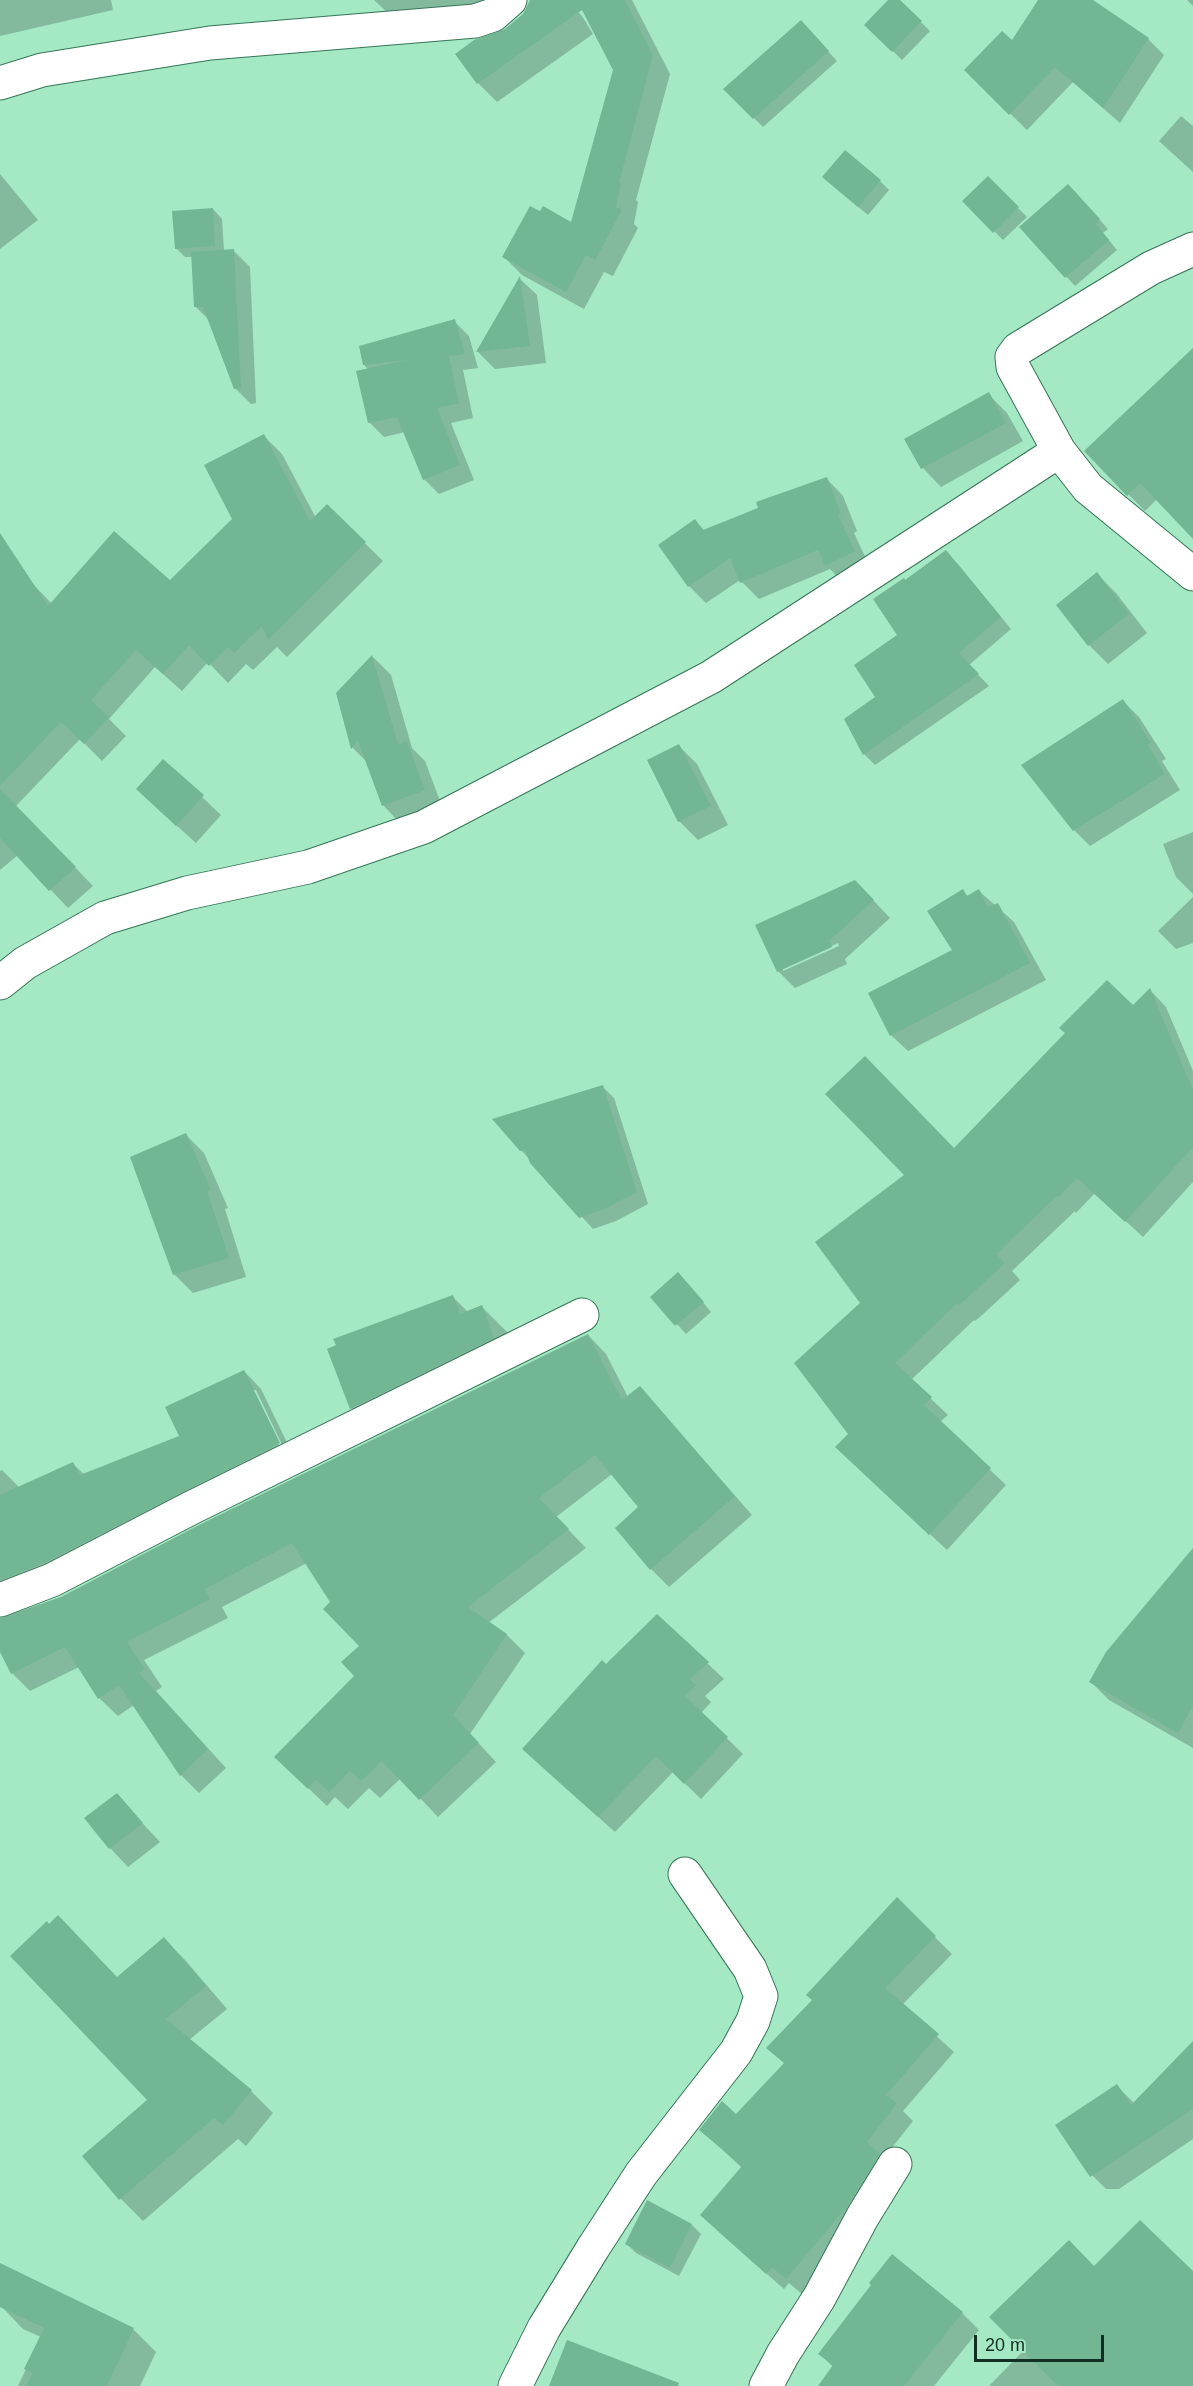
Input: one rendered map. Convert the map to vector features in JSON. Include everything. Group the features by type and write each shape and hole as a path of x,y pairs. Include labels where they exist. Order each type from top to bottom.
{"street":[{"path":"0,83 42,70 210,43 475,21 493,15 510,0"},
{"path":"1193,249 1151,268 1018,349 1012,357 1012,368 1059,452 1088,488 1193,574"},
{"path":"0,983 25,963 105,918 187,893 308,867 424,827 711,677 1059,452"},
{"path":"0,1600 52,1580 191,1508 582,1315"},
{"path":"515,2386 544,2328 641,2174 736,2052 753,2021 761,1996 750,1969 685,1874"},
{"path":"766,2386 895,2164"}],"building":[{"path":"530,0 625,0 653,55 619,183 621,183 616,207 622,210 595,260 586,255 566,292 502,257 530,206 540,211 543,206 571,222 613,70 582,10 477,84 455,54 474,40 505,29 523,14"},
{"path":"888,0 900,0 922,21 892,52 864,25"},
{"path":"1038,0 1093,0 1149,38 1103,108 1055,67 1009,115 964,70 1002,31 1012,40"},
{"path":"801,20 829,51 753,119 723,89"},
{"path":"845,150 881,180 858,207 822,177"},
{"path":"988,176 1019,207 993,233 962,201"},
{"path":"1068,184 1100,219 1096,224 1109,240 1065,278 1019,227"},
{"path":"213,208 215,246 175,249 172,211"},
{"path":"234,249 241,388 234,389 203,307 194,307 191,252"},
{"path":"520,276 530,346 476,352"},
{"path":"455,319 465,354 449,356 459,403 437,408 460,465 423,480 397,417 368,423 356,371 406,360 363,365 359,346"},
{"path":"1193,348 1193,539 1140,483 1127,496 1084,451"},
{"path":"989,392 1006,423 921,469 904,439"},
{"path":"264,434 310,521 327,504 366,542 268,640 262,626 234,653 228,647 209,666 189,645 163,674 136,650 91,700 109,717 84,744 61,722 0,786 0,533 48,606 114,531 170,580 232,519 204,465"},
{"path":"827,477 841,514 838,515 855,551 825,566 818,550 740,583 730,558 688,587 658,545 695,519 703,530 758,508 756,502"},
{"path":"946,550 1001,617 959,653 979,674 863,755 844,719 875,697 854,665 897,635 873,599 904,578 905,580"},
{"path":"1097,572 1129,614 1088,646 1056,605"},
{"path":"372,655 398,744 407,741 425,790 382,806 358,741 351,749 336,693"},
{"path":"1123,699 1151,743 1148,745 1165,774 1073,831 1021,765"},
{"path":"679,744 711,806 678,822 647,760"},
{"path":"163,759 204,795 176,826 136,789"},
{"path":"0,789 76,867 49,891 0,838"},
{"path":"855,880 874,900 829,941 832,947 777,972 755,925"},
{"path":"963,889 967,896 979,889 988,907 998,903 1030,963 890,1036 868,993 952,950 927,911"},
{"path":"1107,980 1133,1005 1150,988 1193,1090 1193,1147 1125,1222 1077,1178 996,1254 1005,1263 965,1300 956,1304 895,1363 932,1397 924,1405 991,1468 929,1535 835,1447 848,1434 794,1363 860,1303 815,1242 904,1175 825,1094 865,1056 954,1148 1065,1033 1059,1028"},
{"path":"603,1085 637,1192 604,1209 579,1218 530,1163 525,1150 520,1151 492,1119"},
{"path":"186,1133 211,1190 207,1191 229,1258 173,1275 130,1157"},
{"path":"678,1272 704,1302 675,1326 650,1297"},
{"path":"453,1295 460,1314 482,1305 494,1338 350,1409 327,1349 336,1345 333,1339"},
{"path":"588,1334 622,1400 640,1386 735,1496 650,1570 615,1528 638,1507 595,1455 539,1498 569,1529 468,1607 507,1634 453,1715 479,1743 419,1800 382,1761 361,1781 350,1771 329,1792 316,1780 308,1789 274,1757 354,1676 341,1662 359,1646 323,1609 330,1602 292,1543 205,1589 210,1599 127,1642 145,1669 139,1673 208,1749 180,1776 119,1685 98,1699 65,1647 11,1674 0,1652 0,1618 61,1597 199,1525"},
{"path":"244,1370 280,1443 44,1563 0,1580 0,1495 73,1462 80,1475 179,1436 165,1407"},
{"path":"1193,1548 1193,1706 1178,1733 1089,1682 1106,1652"},
{"path":"657,1614 709,1662 690,1679 696,1685 685,1696 728,1737 684,1784 656,1756 598,1817 522,1749 602,1660 606,1664"},
{"path":"117,1793 143,1823 109,1849 84,1818"},
{"path":"897,1897 936,1936 885,1988 939,2034 886,2095 897,2103 867,2142 880,2154 846,2208 786,2279 772,2267 766,2274 700,2215 742,2166 699,2130 722,2101 736,2114 784,2063 766,2048 812,2000 806,1995"},
{"path":"58,1915 117,1977 164,1937 206,1986 166,2019 252,2090 223,2125 214,2118 119,2200 82,2156 147,2100 10,1956 47,1921 49,1924"},
{"path":"1193,2041 1193,2109 1090,2177 1055,2125 1117,2084 1131,2105"},
{"path":"647,2200 692,2224 670,2268 625,2244"},
{"path":"1140,2220 1193,2271 1193,2386 1058,2386 989,2317 1069,2240 1094,2266"},
{"path":"892,2254 963,2312 904,2386 818,2386 833,2365 818,2354"},
{"path":"0,2263 134,2328 107,2386 26,2386 33,2373 24,2369 44,2328 0,2307"},
{"path":"567,2340 679,2383 678,2386 549,2386"}]}
